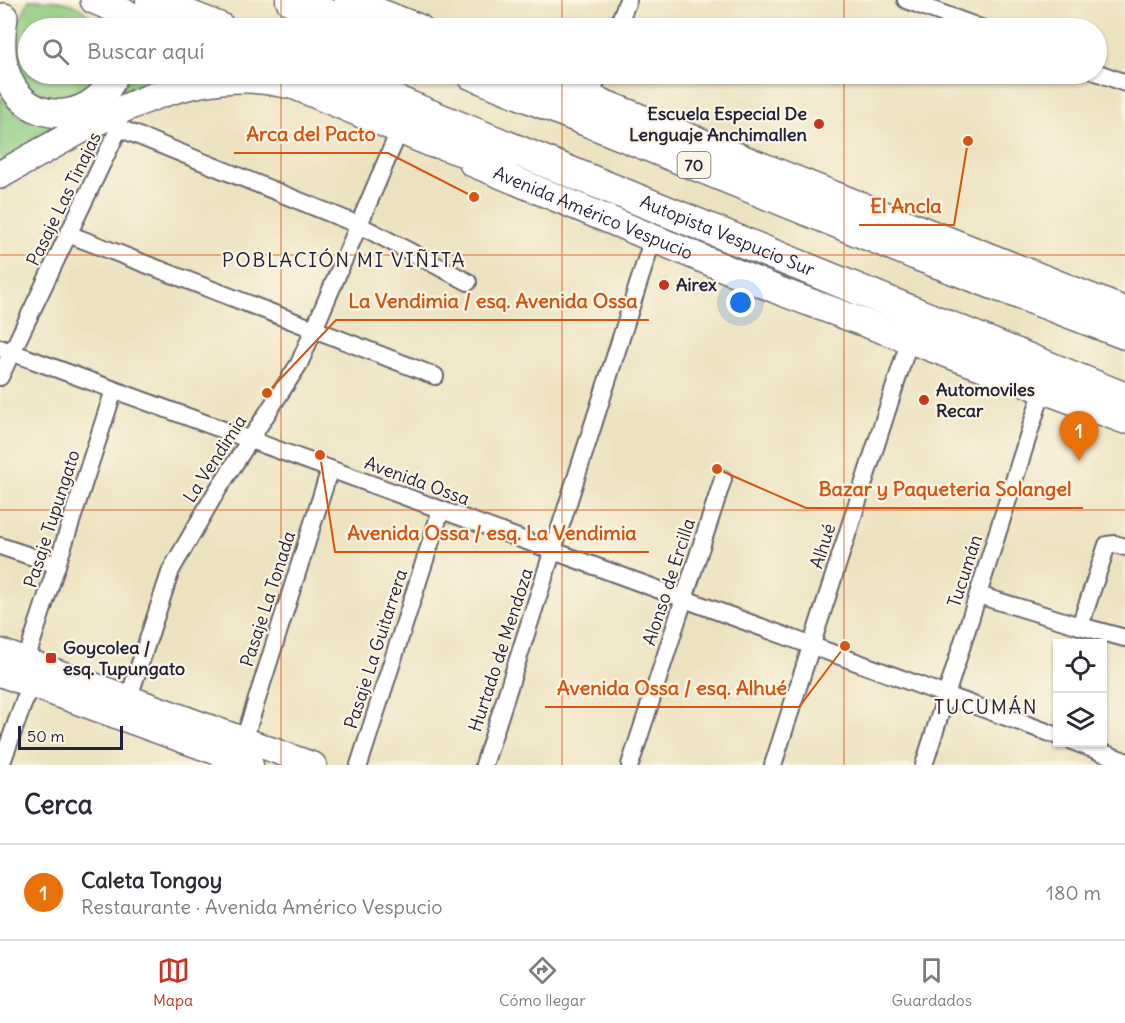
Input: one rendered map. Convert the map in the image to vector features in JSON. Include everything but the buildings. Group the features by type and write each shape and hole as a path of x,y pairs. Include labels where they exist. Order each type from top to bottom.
{"highway":[{"path":"151,0 195,18"},
{"path":"291,0 336,18"},
{"name":"Autopista Vespucio Sur","path":"354,84 1125,398"},
{"name":"70","path":"496,84 917,255 1125,334"},
{"path":"406,132 619,205 720,234"},
{"path":"695,141 750,173 917,255"}],"main road":[{"path":"87,0 102,18"},
{"path":"94,0 137,18"},
{"path":"348,0 394,18"},
{"path":"5,14 1,45 6,72 14,90 36,108 64,114 82,109 105,92 109,84"},
{"path":"0,175 109,117 177,88 209,84"},
{"path":"286,84 301,88"},
{"name":"Avenida Américo Vespucio","path":"291,84 782,292 1125,420"},
{"path":"595,86 695,141 1125,311"}],"street":[{"path":"621,18 628,0"},
{"path":"906,0 954,18"},
{"path":"1107,76 1125,83"},
{"name":"Pasaje Las Tinajas","path":"0,377 6,350 68,234 119,128 359,225"},
{"name":"La Vendimia","path":"125,708 171,570 214,494 299,364 359,225 406,132"},
{"path":"359,225 468,282"},
{"path":"68,234 435,376"},
{"name":"Hurtado de Mendoza","path":"484,765 653,238"},
{"name":"Alhué","path":"773,765 910,339"},
{"name":"Avenida Ossa","path":"6,350 1053,734"},
{"name":"Tucumán","path":"924,765 1043,389"},
{"name":"Pasaje Tupungato","path":"26,660 114,390"},
{"name":"Pasaje La Tonada","path":"244,740 330,469"},
{"name":"Alonso de Ercilla","path":"630,765 723,479"},
{"name":"Pasaje La Guitarrera","path":"359,765 441,510"},
{"path":"1080,626 1107,545 1115,544 1125,547"},
{"path":"0,546 57,566"},
{"path":"978,595 1125,638"},
{"path":"0,651 26,660 251,765"},
{"path":"1,765 30,685 26,660"},
{"path":"0,674 30,685 244,740 299,762"},
{"path":"1087,747 1125,761"}],"green space":[{"path":"29,0 50,0 76,6 92,18 21,18"},
{"path":"18,25 18,70 11,41"},
{"path":"22,84 91,84 73,97 49,99 36,95"},
{"path":"106,84 184,84 0,168 0,98 18,114 48,121"}],"place":[{"name":"Escuela Especial De Lenguaje Anchimallen","path":"819,124"},
{"name":"El Ancla","path":"968,141"},
{"name":"Arca del Pacto","path":"474,197"},
{"name":"Airex","path":"664,285"},
{"name":"La Vendimia / esq. Avenida Ossa","path":"267,393"},
{"name":"Automoviles Recar","path":"924,400"},
{"name":"Avenida Ossa / esq. La Vendimia","path":"320,455"},
{"name":"Caleta Tongoy","path":"1079,461"},
{"name":"Bazar y Paqueteria Solangel","path":"717,469"},
{"name":"Avenida Ossa / esq. Alhué","path":"845,646"},
{"name":"Goycolea / esq. Tupungato","path":"51,658"}],"district":[{"name":"POBLACIÓN MI VIÑITA","path":"344,260"},
{"name":"TUCUMÁN","path":"986,707"}]}
